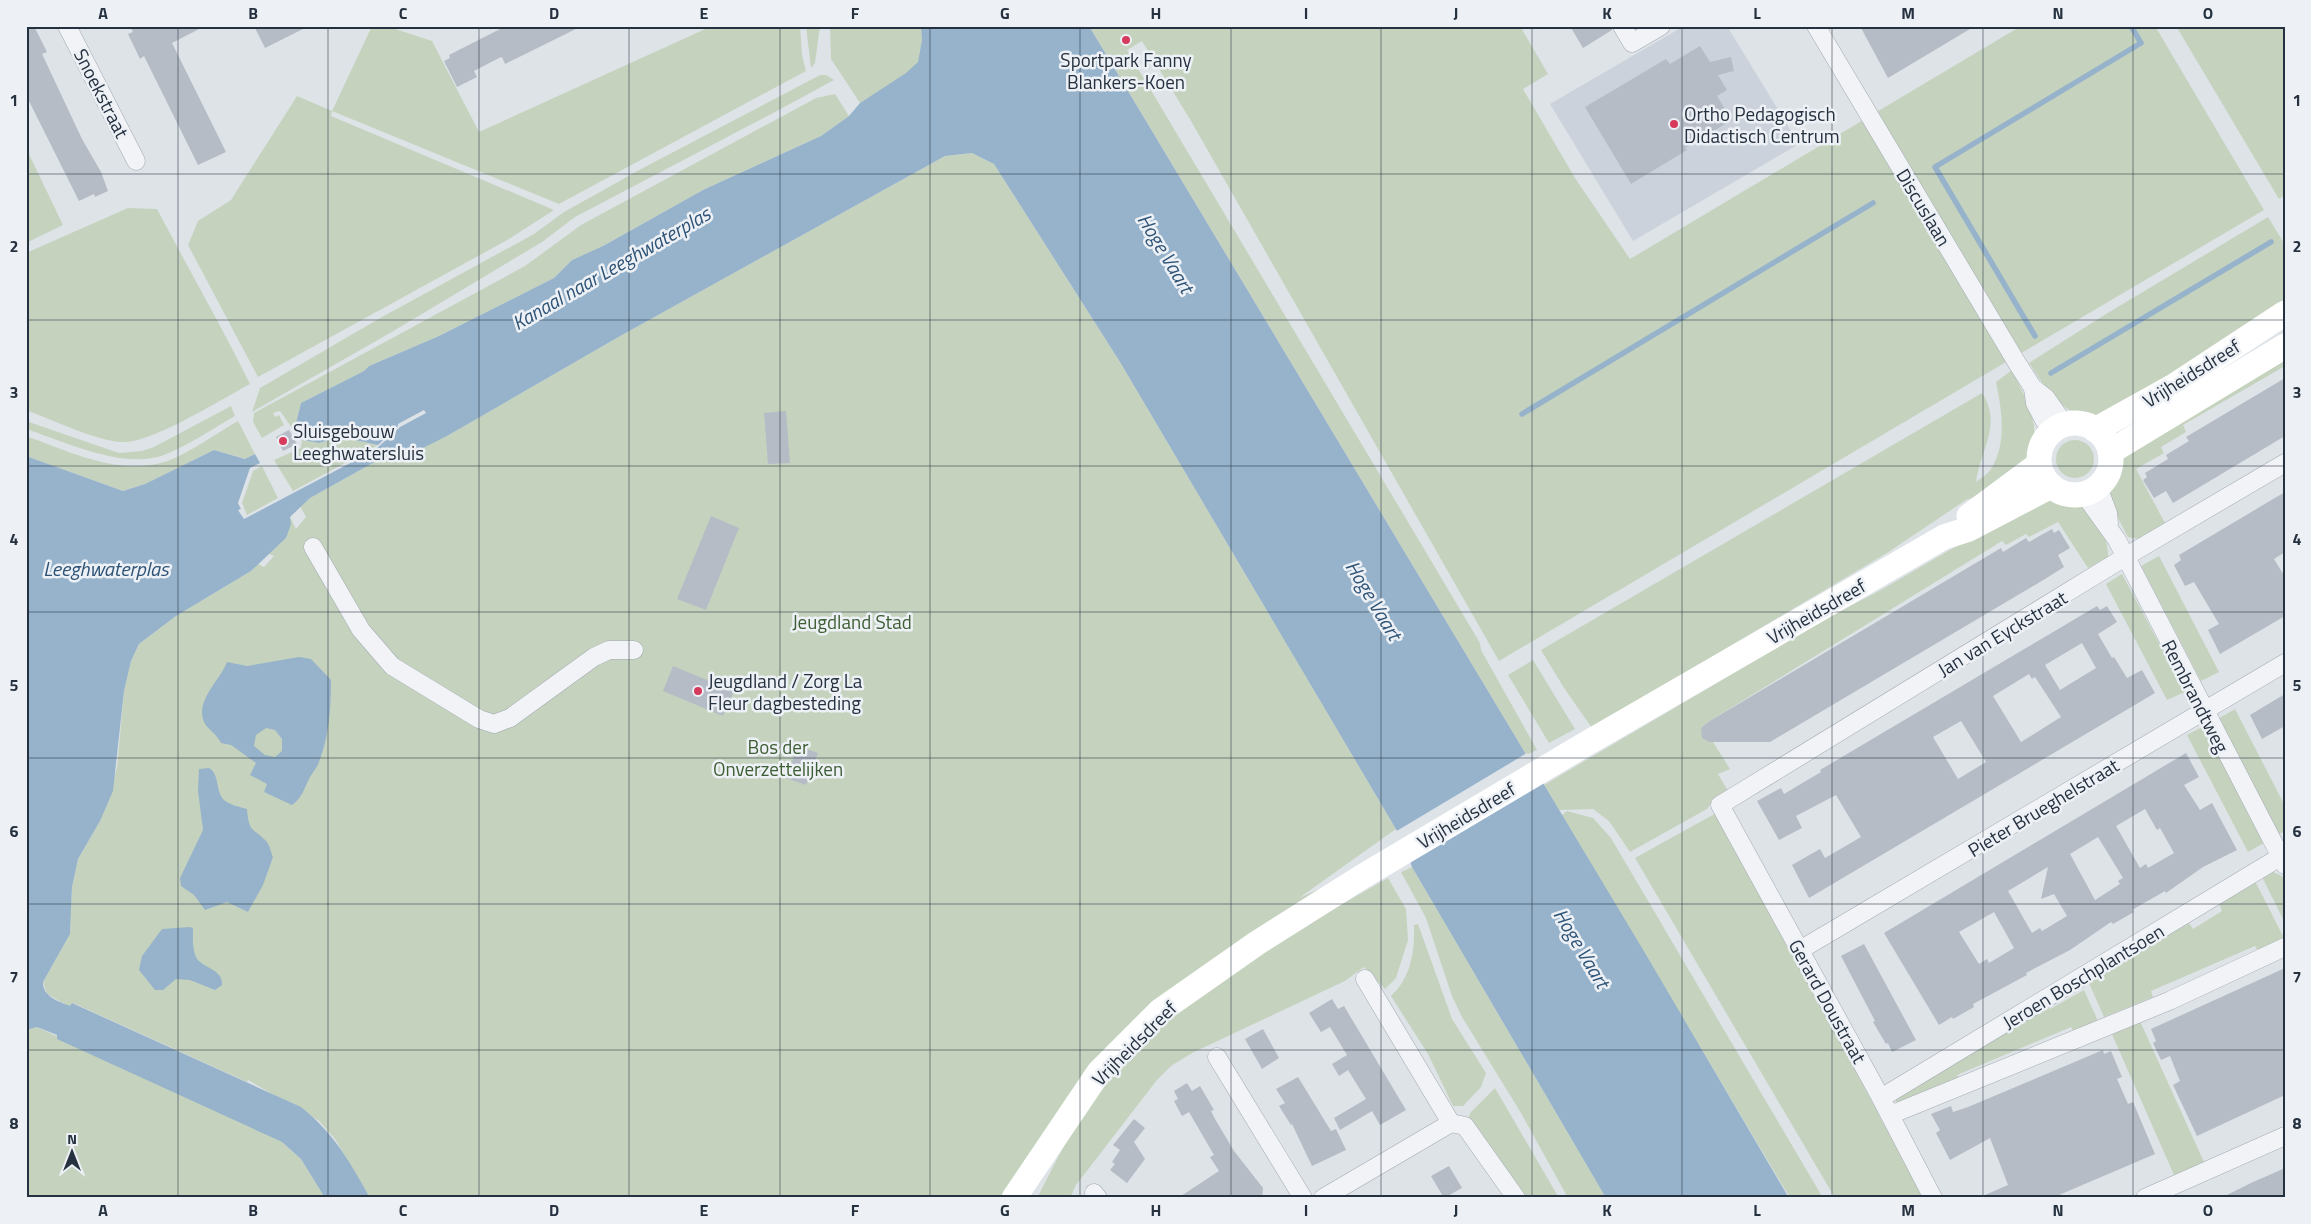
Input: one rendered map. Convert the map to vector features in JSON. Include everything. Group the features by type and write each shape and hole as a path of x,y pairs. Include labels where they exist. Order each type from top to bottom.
{"main road":[{"name":"Vrijheidsdreef","path":"2095,430 2174,386 2285,312"},
{"name":"Vrijheidsdreef","path":"2110,452 2285,346"},
{"path":"2086,425 2095,430 2102,436 2110,452 2108,471 2091,490 2067,494 2051,486 2045,480 2039,464 2042,447 2058,429 2086,425"},
{"name":"Vrijheidsdreef","path":"1014,1198 1100,1072 1160,1011 1257,944 1360,878 1584,745 1944,537 1999,492 2039,464"},
{"name":"Vrijheidsdreef","path":"1944,537 1969,529 2051,486"},
{"name":"Vrijheidsdreef","path":"1025,1198 1041,1157"}],"street":[{"name":"Snoekstraat","path":"67,26 136,161"},
{"path":"1622,26 1632,43 1662,26"},
{"name":"Discuslaan","path":"1816,26 2033,388 2046,398 2058,429"},
{"name":"Jan van Eyckstraat","path":"1720,805 2125,558 2285,464"},
{"name":"Rembrandtweg","path":"2091,490 2099,517 2109,526 2204,712 2283,858"},
{"path":"313,547 361,630 392,666 479,719 494,724 510,718 594,657 610,650 634,650"},
{"name":"Pieter Brueghelstraat","path":"1800,950 2285,664"},
{"name":"Gerard Doustraat","path":"1720,805 1881,1098 1933,1198"},
{"name":"Jeroen Boschplantsoen","path":"1881,1098 2283,858"},
{"path":"1890,1115 2170,1001 2285,947"},
{"path":"1365,979 1451,1123"},
{"path":"1217,1057 1303,1198"},
{"path":"1323,1198 1451,1123 1465,1126 1516,1198"},
{"path":"2145,1198 2285,1136"}],"shaded area":[{"name":"Ortho Pedagogisch Didactisch Centrum","path":"1684,26 1727,26 1799,144 1633,241 1550,104"}],"green space":[{"path":"372,26 386,26 432,41 479,132 712,26 800,26 802,55 806,71 559,204 332,111"},
{"path":"806,26 820,26 815,63 811,68"},
{"path":"830,26 921,26 922,44 920,58 908,72 860,103 831,59"},
{"path":"1089,26 1520,26 1548,74 1523,89 1575,178 1630,259 2021,26 2155,26 2264,210 1499,661 1191,121 1142,41 1127,50 1480,643 1481,650 1537,750 1526,755"},
{"path":"2176,26 2285,26 2285,195 2279,199"},
{"path":"820,75 826,75 834,80 575,217 542,242 390,333 252,412 260,388 382,317 534,234 564,212 641,169"},
{"path":"835,94 849,116 821,136 703,190 601,247 572,260 554,278 439,336 369,366 364,371 301,403 294,431 280,411 273,413 275,417 279,415 284,425 262,438 253,422 254,413 525,266 581,225 816,98"},
{"path":"297,96 332,111 331,116 554,210 509,239 258,377 188,245 198,221 231,200"},
{"path":"26,148 63,225 26,243"},
{"name":"Bos der Onverzettelijken","path":"972,153 994,164 1120,362 1396,829 1299,898 1351,875 1184,980 1005,1198 370,1198 335,1139 319,1121 248,1080 247,1082 73,1003 70,1007 47,994 43,982 70,934 72,887 78,859 100,821 117,768 124,691 131,661 139,644 176,616 251,571 258,564 264,567 274,556 269,554 286,538 290,517 296,529 306,517 300,506 310,498 380,459 412,451 447,436 622,335 945,156"},
{"path":"128,208 157,209 250,384 167,429 133,441 121,442 86,434 26,410 26,253"},
{"path":"2268,217 2285,245 2285,302 2207,357 2097,417 2085,416 2065,407 2042,383 2029,363 2106,314"},
{"path":"2285,349 2285,366 2183,425 2186,432 2161,447 2164,453 2136,469 2165,523 2140,539 2128,537 2110,503 2109,494 2119,460"},
{"path":"2012,370 2028,403 2034,425 2034,434 2026,461 1983,494 1966,500 1887,553 1592,728 1564,688 1541,650 1982,393 1988,405 1990,427 1976,482 1990,471 1996,459 2002,427 1996,382"},
{"path":"231,406 235,416 182,447 164,455 148,459 113,457 76,447 26,429 26,421 119,453 142,451 154,447"},
{"path":"238,421 255,454 246,459 214,450 145,484 123,491 26,456 26,436 96,461 132,466 150,465 168,461 194,448"},
{"path":"341,437 378,445 293,491 274,460 301,448 302,439 319,443"},
{"path":"2075,440 2089,445 2094,459 2089,473 2075,478 2061,473 2056,459 2061,445"},
{"path":"262,466 278,498 247,515 242,503 253,471"},
{"path":"2049,495 2075,503 2087,512 2101,529 2108,550 2108,557 2088,568 2058,522 2029,537 2026,534 2006,545 2002,541 1708,722 1701,728 1703,739 1713,742 1730,769 1718,774 1728,791 1714,799 1707,809 1630,852 1609,821 1593,809 1559,810 1544,785 1827,618 1881,590 2022,508"},
{"path":"2159,556 2219,672 2201,681 2141,566"},
{"path":"2122,574 2185,692 2167,700 2106,584"},
{"path":"1533,660 1575,729 1549,743 1508,675"},
{"path":"2235,709 2285,806 2285,831 2277,835 2216,720"},
{"path":"2204,726 2264,843 2248,852 2187,735"},
{"path":"1567,811 1593,818 1611,838 1823,1198 1790,1198 1562,815"},
{"path":"1718,812 1923,1198 1835,1198 1635,858"},
{"path":"1412,867 1606,1198 1568,1198 1521,1113 1462,1017 1452,996 1426,918 1401,872"},
{"path":"2273,872 2282,876 2285,881 2285,923 2262,877"},
{"path":"1388,878 1406,909 1408,940 1396,978 1385,989 1364,967 1345,981 1192,1053 1171,1066 1157,1080 1076,1185 1070,1198 1037,1198 1088,1099 1118,1059 1253,955"},
{"path":"2255,881 2284,938 2258,951 2255,946 2151,991 2153,997 2104,1017 2088,981 2189,923 2193,929 2222,911 2219,904"},
{"path":"1418,924 1452,1019 1486,1073 1481,1087 1463,1106 1453,1106 1428,1054 1391,996 1403,981 1410,964 1414,945 1414,925"},
{"path":"2084,990 2098,1021 2074,1032 2071,1027 1957,1075 1959,1080 1899,1104 1896,1102 1896,1098 2047,1005 2050,1009"},
{"path":"2139,1019 2204,1162 2174,1175 2111,1032"},
{"path":"37,1027 282,1142 301,1159 325,1198 26,1198 26,1030"},
{"path":"1495,1088 1559,1198 1527,1198 1469,1117 1470,1113"}],"water":[{"path":"921,26 1089,26 1645,953 1789,1198 1606,1198 1412,867 1403,841 1120,362 994,164 972,153 945,156 622,335 447,436 413,453 412,451 380,459 310,498 290,517 291,524 286,538 251,571 176,616 139,644 131,661 124,691 113,791 100,821 78,859 72,887 70,934 43,982 44,987 48,995 56,1000 70,1006 72,1003 301,1107 332,1138 348,1160 370,1198 325,1198 301,1159 282,1142 57,1039 57,1035 37,1027 26,1030 26,456 123,491 145,484 214,450 245,459 255,454 260,463 250,468 238,503 241,509 238,510 244,519 375,450 400,427 426,413 424,410 398,424 378,445 341,437 319,443 298,439 294,431 301,403 364,371 369,366 439,336 554,278 572,260 603,246 703,190 821,136 849,116 860,103 906,73 918,62 922,40"},
{"path":"299,657 311,659 331,680 329,722 322,752 318,764 302,793 292,805 264,792 267,784 250,775 256,763 231,745 221,743 204,722 202,714 205,698 227,662 247,666","holes":["266,728 275,730 282,739 282,751 275,757 265,755 254,746 256,735"]},
{"path":"209,768 215,774 219,792 224,800 232,805 247,809 251,827 267,842 273,857 263,885 248,912 227,902 205,910 194,895 181,886 180,878 203,830 198,791 199,769"},
{"path":"193,928 193,946 196,957 202,964 219,975 222,985 215,990 190,980 176,979 163,990 155,990 139,970 142,956 162,929"}],"pier":[{"path":"1527,753 1545,782 1401,842 1395,832"}],"building":[{"path":"26,26 34,26 47,52 42,54 82,139 101,172 108,191 95,197 94,194 79,201 26,95"},
{"path":"130,26 205,26 172,43 226,152 198,165 144,56 140,59 128,34 133,32"},
{"path":"254,26 309,26 265,48"},
{"path":"506,26 582,26 505,64 502,57 499,58 474,71 477,77 457,87 444,61 450,58 449,55"},
{"path":"1570,26 1611,26 1612,30 1583,48"},
{"path":"1860,26 1975,26 1888,78"},
{"path":"1700,46 1710,62 1731,57 1734,71 1718,75 1727,90 1717,96 1732,120 1685,148 1687,150 1631,184 1585,107 1666,59 1670,64"},
{"path":"2285,378 2285,436 2173,503 2166,491 2154,498 2143,480 2147,477 2145,473 2168,459 2166,455 2189,441 2186,437"},
{"path":"786,411 790,463 768,464 764,413"},
{"name":"Sluisgebouw Leeghwatersluis","path":"289,430 297,444 283,451 276,437"},
{"path":"2285,492 2285,552 2274,559 2285,577 2285,616 2220,654 2208,630 2219,624 2194,582 2185,586 2174,565 2181,560 2179,555"},
{"path":"711,516 739,528 706,610 677,599"},
{"path":"2052,529 2054,533 2059,530 2070,548 2058,555 2064,567 2045,579 1770,742 1709,742 1702,738 1701,728 1708,722 2001,548 2003,552 2026,538 2029,542"},
{"path":"2097,606 2100,610 2107,606 2117,622 2098,634 2112,658 2114,657 2127,678 2142,670 2155,693 1809,898 1792,865 1820,849 1825,858 1861,837 1836,795 1796,816 1802,828 1779,840 1757,801 1781,788 1784,794 1821,772 1820,770","holes":["2082,643 2096,668 2060,690 2045,665","2029,674 2032,679 2035,677 2061,717 2021,742 1993,696","1961,721 1986,762 1958,779 1933,737"]},
{"name":"Jeugdland / Zorg La Fleur dagbesteding","path":"673,666 734,691 723,716 663,691"},
{"path":"2285,694 2285,726 2262,739 2250,715"},
{"path":"798,746 818,753 806,785 786,778"},
{"path":"2186,753 2199,777 2184,785 2200,810 2212,803 2237,850 2203,867 2166,893 2165,891 2132,910 2134,912 2113,924 2111,922 2070,950 2026,973 2027,975 1973,1004 1974,1007 1939,1025 1884,933","holes":["2145,809 2157,830 2160,828 2174,853 2148,868 2146,864 2140,868 2116,826","2098,837 2123,878 2118,881 2120,884 2095,900 2070,854","2048,867 2041,899 2054,894 2067,916 2042,931 2040,928 2032,933 2008,891","1994,912 2014,948 1989,963 1987,959 1979,964 1959,932"]},
{"path":"1864,944 1916,1040 1892,1052 1873,1022 1875,1021 1841,956"},
{"path":"2285,968 2285,1095 2197,1136 2173,1085 2180,1081 2170,1056 2161,1060 2153,1043 2156,1041 2151,1029"},
{"path":"1332,999 1338,1009 1344,1006 1406,1110 1380,1125 1372,1111 1340,1130 1334,1118 1366,1099 1348,1070 1339,1076 1332,1064 1347,1055 1330,1027 1321,1032 1309,1013"},
{"path":"1263,1029 1279,1058 1262,1069 1245,1039"},
{"path":"2103,1050 2104,1054 2111,1051 2122,1077 2117,1079 2128,1104 2133,1102 2155,1154 2052,1198 1978,1198 2008,1185 1990,1138 1950,1160 1936,1133 1940,1130 1931,1114 1951,1106 1953,1112 1968,1107"},
{"path":"1298,1077 1331,1131 1336,1129 1346,1150 1312,1166 1292,1124 1279,1106 1285,1103 1276,1089"},
{"path":"1187,1083 1192,1091 1200,1086 1214,1110 1211,1111 1215,1119 1234,1151 1263,1188 1262,1198 1178,1198 1219,1171 1210,1157 1214,1155 1189,1112 1182,1116 1174,1101 1178,1099 1174,1091"},
{"path":"1134,1119 1145,1128 1134,1142 1145,1159 1127,1183 1110,1170 1115,1164 1112,1162 1120,1150 1113,1145"},
{"path":"1449,1166 1462,1188 1444,1198 1431,1176"},
{"path":"2285,1168 2285,1198 2221,1198 2251,1183"}],"waterway":[{"path":"2035,336 1935,167 2141,43 2131,26"},
{"path":"1522,414 1873,203"},
{"path":"2051,373 2271,242"}],"place":[{"name":"Sportpark Fanny Blankers-Koen","path":"1126,40"},
{"name":"Ortho Pedagogisch Didactisch Centrum","path":"1674,124"},
{"name":"Sluisgebouw Leeghwatersluis","path":"283,441"},
{"name":"Jeugdland / Zorg La Fleur dagbesteding","path":"698,691"}],"water label":[{"name":"Hoge Vaart","path":"1166,253"},
{"name":"Kanaal naar Leeghwaterplas","path":"611,268"},
{"name":"Leeghwaterplas","path":"106,568"},
{"name":"Hoge Vaart","path":"1374,600"},
{"name":"Hoge Vaart","path":"1582,948"}],"park label":[{"name":"Jeugdland Stad","path":"852,621"}]}
